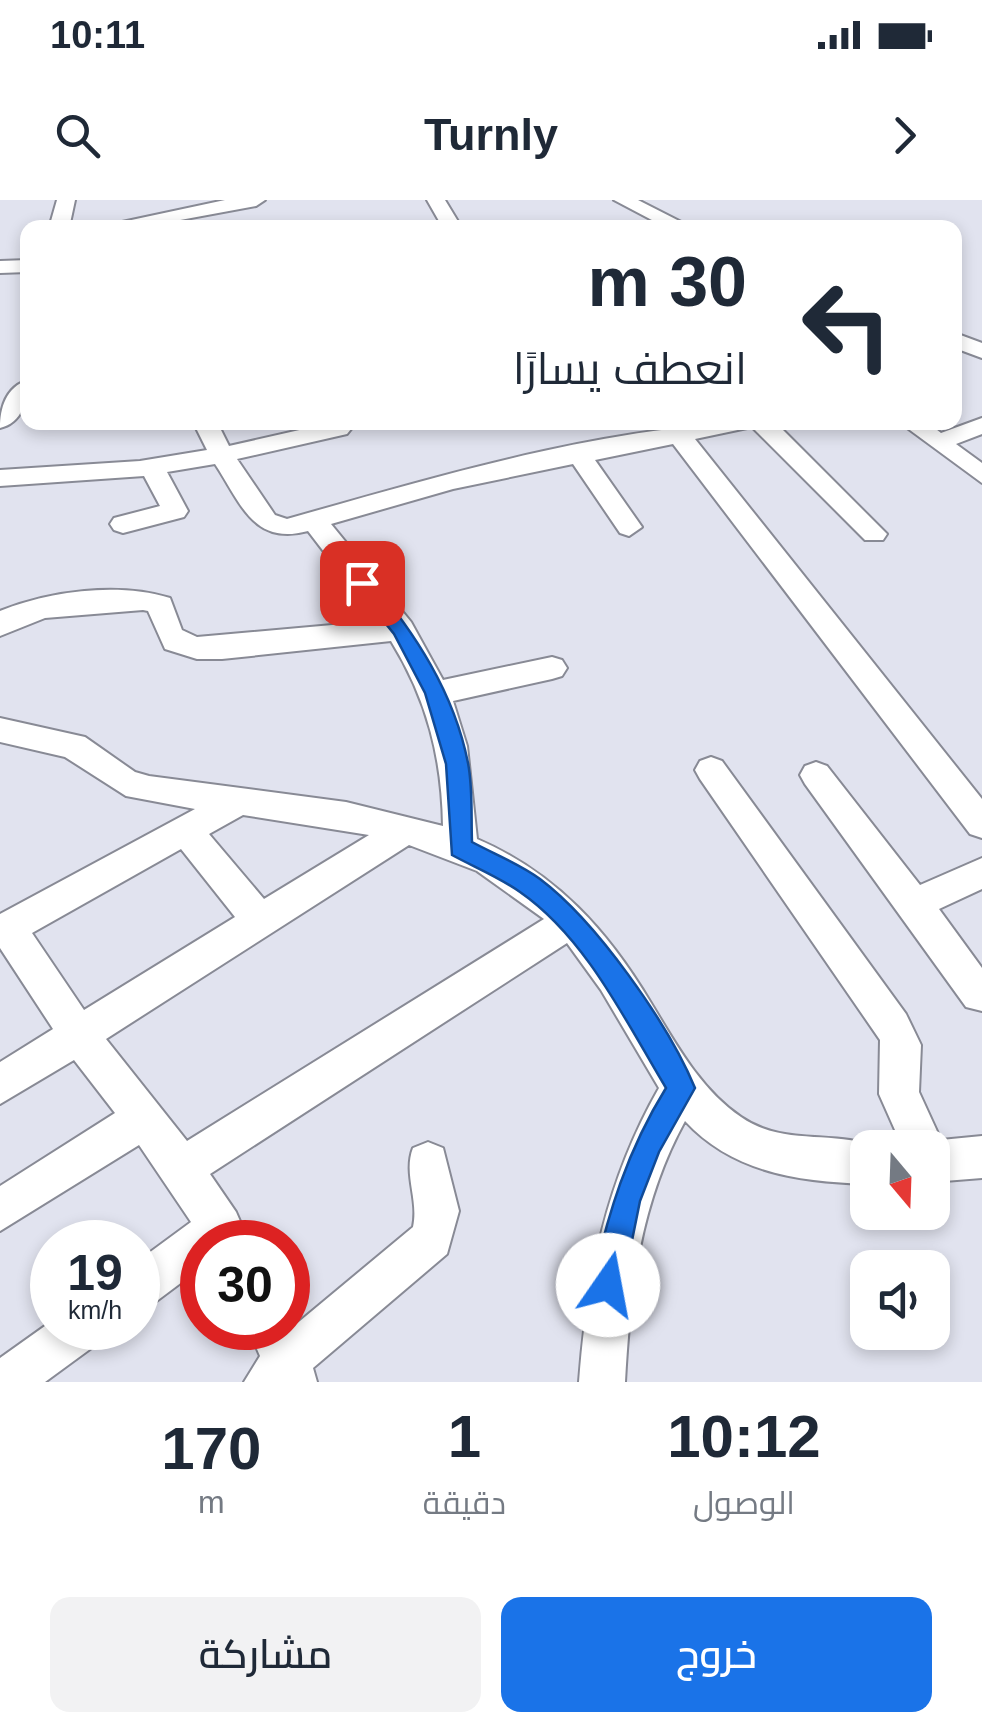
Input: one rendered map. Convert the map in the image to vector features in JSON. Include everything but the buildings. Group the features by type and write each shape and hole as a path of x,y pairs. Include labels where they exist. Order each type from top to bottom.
{"street":[{"path":"149,220 256,200"},
{"path":"623,200 667,220"},
{"path":"0,421 20,397"},
{"path":"939,442 982,425"},
{"path":"210,430 266,521 286,528 434,485 707,430"},
{"path":"0,478 152,468 330,430"},
{"path":"769,430 874,534"},
{"path":"922,430 982,475"},
{"path":"679,436 982,824"},
{"path":"579,454 629,527"},
{"path":"124,524 174,512 175,505 152,468"},
{"path":"315,522 401,629 436,692 457,764 460,848"},
{"path":"0,626 7,616 26,610 143,600 160,605 172,638 182,646 224,648 401,629"},
{"path":"436,692 552,668"},
{"path":"0,730 74,746 126,783 342,816 460,848 528,884 571,921 624,994 681,1088 713,1122 750,1145 826,1162 850,1163"},
{"path":"711,770 894,1026 902,1045 899,1094 916,1130"},
{"path":"816,775 980,994"},
{"path":"215,1220 182,1168 78,1034 4,930 237,802"},
{"path":"186,830 258,918"},
{"path":"0,1084 258,918 402,831"},
{"path":"914,904 982,873"},
{"path":"182,1168 571,921"},
{"path":"602,1382 608,1285 625,1201 648,1143 681,1088"},
{"path":"0,1210 142,1119"},
{"path":"950,1160 982,1157"},
{"path":"280,1363 432,1239 438,1211 428,1163"},
{"path":"6,1382 50,1350"}],"route":[{"path":"362,583 401,629 425,666 436,692 457,764 460,848 528,884 571,921 624,994 681,1088 648,1143 625,1201 608,1285"}]}
